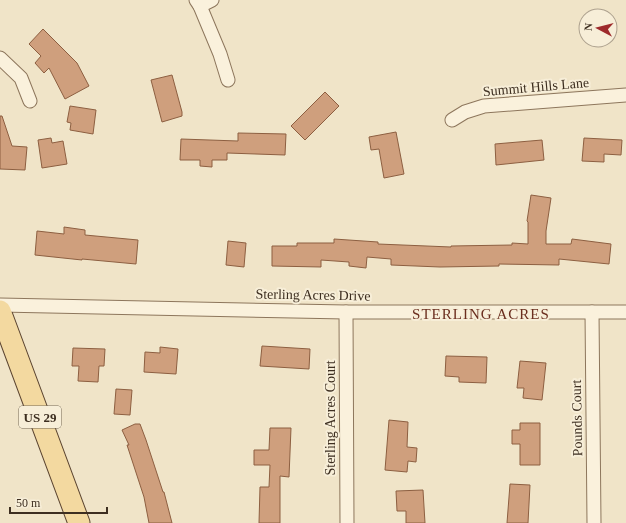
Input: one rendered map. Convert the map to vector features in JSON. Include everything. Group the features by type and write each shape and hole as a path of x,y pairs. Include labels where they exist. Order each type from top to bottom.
{"main road":[{"name":"US 29","path":"0,311 79,523"}],"street":[{"path":"212,0 198,3 220,54 228,80"},
{"path":"0,58 21,78 30,101"},
{"name":"Summit Hills Lane","path":"452,120 465,112 484,106 626,95"},
{"name":"Sterling Acres Drive","path":"0,306 346,312 626,312"},
{"name":"Sterling Acres Court","path":"346,312 347,523"},
{"name":"Pounds Court","path":"592,312 594,523"}],"building":[{"path":"43,29 77,63 89,86 65,99 49,68 44,73 35,63 41,56 29,44"},
{"path":"172,75 182,116 162,122 151,80"},
{"path":"325,92 339,106 305,140 291,126"},
{"path":"70,106 96,110 93,134 70,130 71,123 67,122"},
{"path":"0,116 2,116 12,146 27,147 25,170 0,169"},
{"path":"396,132 404,174 384,178 379,149 371,150 369,137"},
{"path":"238,133 286,134 285,155 227,153 227,160 212,160 212,167 200,166 200,160 180,160 181,139 238,141"},
{"path":"51,138 52,143 63,141 67,164 42,168 38,140"},
{"path":"584,138 622,140 621,155 604,154 604,162 582,161"},
{"path":"542,140 544,160 496,165 495,144"},
{"path":"531,195 551,198 546,231 546,244 571,244 572,239 611,244 609,264 559,259 559,265 499,264 499,266 440,267 391,265 391,259 367,257 366,268 349,266 349,262 321,260 321,267 272,266 272,246 297,246 297,243 334,243 334,239 378,242 378,244 451,247 512,245 512,243 528,244 527,221"},
{"path":"64,227 85,230 85,235 138,240 136,264 35,255 37,231 64,234"},
{"path":"228,241 246,243 244,267 226,265"},
{"path":"262,346 310,349 309,369 260,366"},
{"path":"160,347 178,349 176,374 144,372 145,352 160,353"},
{"path":"73,348 105,349 104,366 99,366 98,382 78,381 79,366 72,366"},
{"path":"446,356 487,357 486,383 459,382 459,377 445,376"},
{"path":"520,361 546,363 542,400 523,398 524,388 517,388"},
{"path":"116,389 132,390 130,415 114,414"},
{"path":"389,420 408,422 407,447 417,448 416,462 408,461 407,472 385,470"},
{"path":"520,423 540,423 540,465 520,465 520,444 512,444 512,430 520,430"},
{"path":"135,424 140,424 146,440 164,492 172,523 149,523 144,497 127,445 129,445 122,430"},
{"path":"270,428 291,428 289,477 280,476 280,523 259,523 260,487 269,487 270,465 254,465 254,450 269,450"},
{"path":"510,484 530,485 528,523 507,523"},
{"path":"423,490 425,523 406,523 406,511 397,511 396,491"}],"district":[{"name":"STERLING ACRES","path":"481,314"}]}
